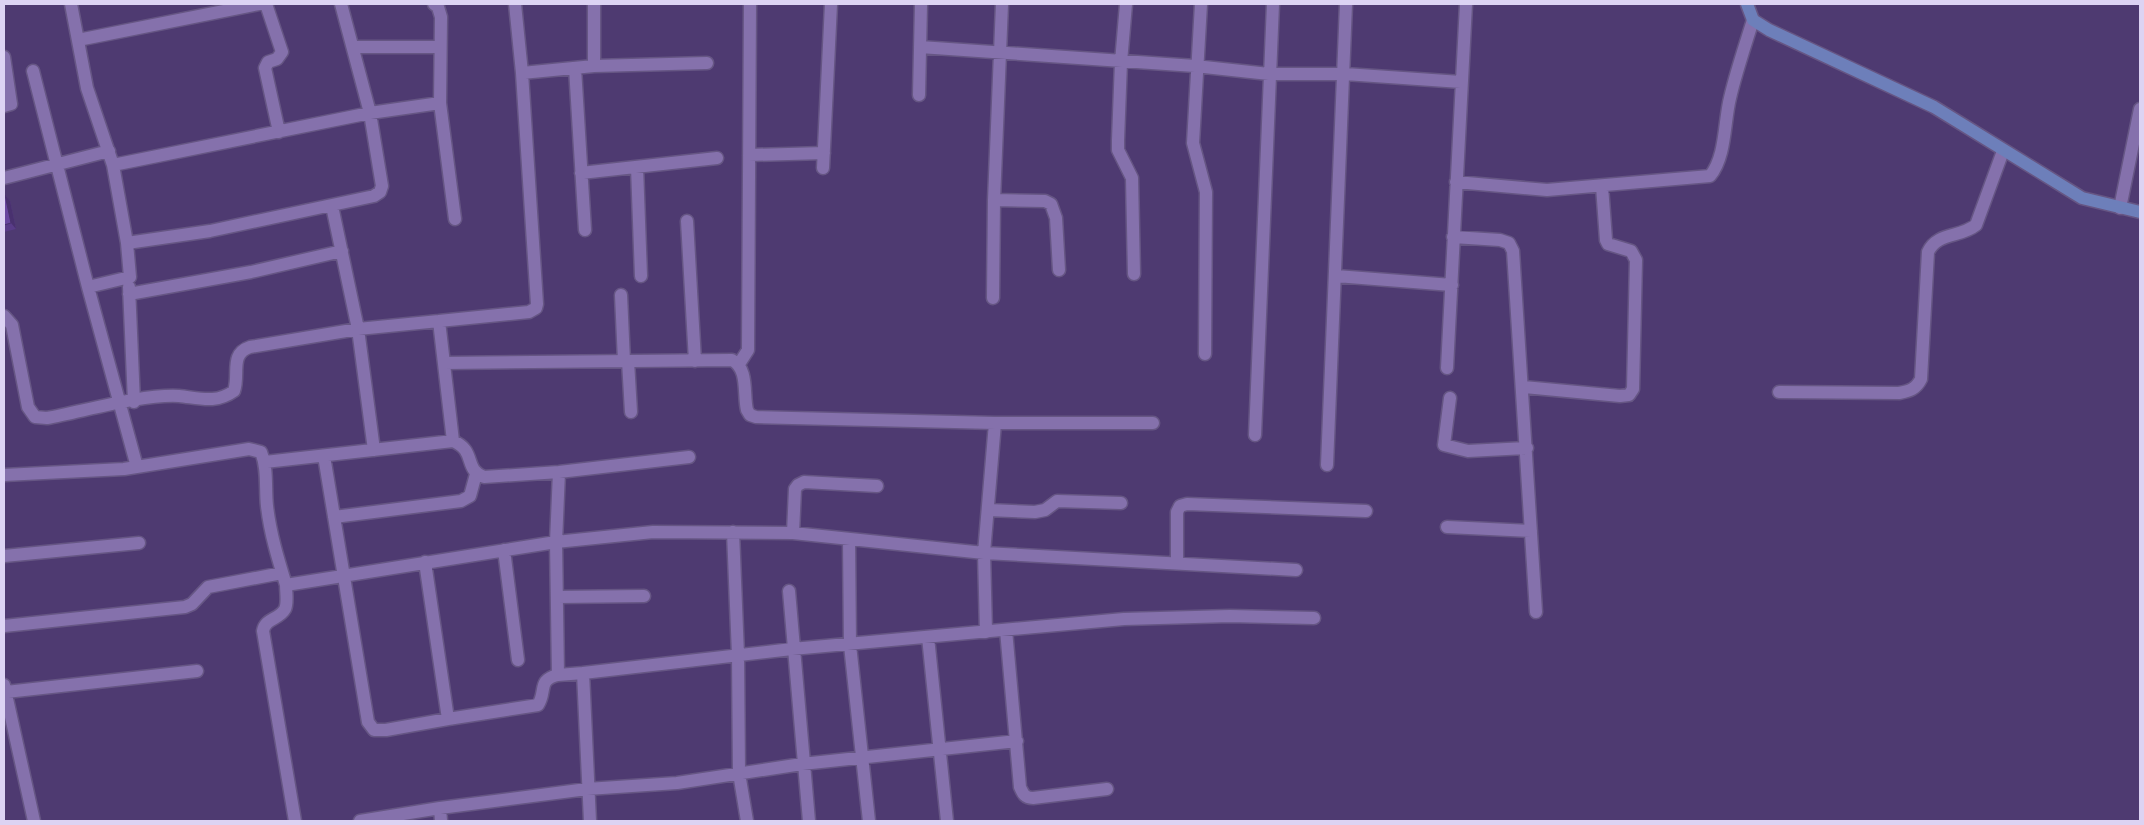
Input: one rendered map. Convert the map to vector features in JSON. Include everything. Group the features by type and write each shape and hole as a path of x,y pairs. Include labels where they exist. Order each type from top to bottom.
{"street":[{"path":"71,4 87,88 113,165 127,243 130,277 129,294 134,402"},
{"path":"78,40 259,4"},
{"path":"266,4 282,52 277,59 268,62 265,68 279,132"},
{"path":"127,243 210,231 332,206 374,196 380,192 382,174 370,113 354,47 341,4"},
{"path":"434,4 438,7 442,18 439,47 440,103 455,218"},
{"path":"4,316 12,325 28,407 35,417 47,418 156,397 179,396 203,400 227,396 234,391 237,382 236,358 240,350 358,329 529,312 536,308 538,304 522,73 515,4"},
{"path":"594,4 594,66"},
{"path":"739,364 748,350 750,4"},
{"path":"824,168 830,4"},
{"path":"919,95 921,4"},
{"path":"994,298 994,200 1002,4"},
{"path":"1126,4 1121,62 1118,145 1132,178 1134,274"},
{"path":"1201,4 1193,143 1206,192 1205,354"},
{"path":"1255,435 1273,4"},
{"path":"1327,466 1346,4"},
{"path":"1448,368 1466,4"},
{"path":"1456,182 1547,190 1710,176 1718,164 1730,98 1753,20 1747,4"},
{"path":"1753,20 1934,107 2082,198 2140,212"},
{"path":"354,47 439,47"},
{"path":"920,48 1196,66 1269,74 1344,74 1461,82"},
{"path":"4,57 11,104 4,106"},
{"path":"522,73 594,66 707,63"},
{"path":"575,68 585,230"},
{"path":"33,71 88,287 137,467"},
{"path":"113,165 370,113 440,103"},
{"path":"2120,208 2140,109"},
{"path":"4,178 109,151"},
{"path":"1779,392 1899,393 1909,392 1918,386 1921,379 1928,252 1932,244 1941,238 1968,232 1976,225 2003,151"},
{"path":"749,155 824,153"},
{"path":"581,173 717,158"},
{"path":"637,167 641,276"},
{"path":"1523,387 1620,396 1629,394 1633,389 1636,260 1631,251 1608,244 1606,240 1602,186"},
{"path":"994,200 1045,201 1051,204 1056,218 1059,270"},
{"path":"332,206 358,329 374,450"},
{"path":"687,221 695,361"},
{"path":"1453,237 1500,240 1509,243 1513,251 1536,612"},
{"path":"129,294 251,272 342,251"},
{"path":"1336,276 1452,285"},
{"path":"88,287 130,277"},
{"path":"621,295 631,412"},
{"path":"439,321 453,441"},
{"path":"444,363 732,360 739,364 742,370 747,410 750,415 756,417 995,423 1153,423"},
{"path":"1450,398 1444,444 1468,451 1527,448"},
{"path":"986,632 984,553 995,423"},
{"path":"265,462 453,441 463,446 476,474 470,496 461,502 334,517"},
{"path":"4,475 69,473 137,467 249,450 260,452 265,462 267,505 272,540 286,585 285,609 278,616 268,621 263,631 295,821"},
{"path":"324,456 368,722 374,730 386,730 538,705 543,698 543,684 549,677 558,675 792,649 1124,619 1179,616 1314,618"},
{"path":"476,474 484,477 559,472 690,458"},
{"path":"558,675 556,542 559,472"},
{"path":"793,533 795,489 798,485 804,482 877,486"},
{"path":"988,510 1035,512 1045,510 1051,503 1057,501 1120,503"},
{"path":"1177,563 1177,512 1180,506 1187,504 1366,511"},
{"path":"1447,527 1532,531"},
{"path":"286,585 556,542 653,532 793,533 984,553 1296,570"},
{"path":"733,532 738,655 739,773 747,821"},
{"path":"850,540 850,645 869,821"},
{"path":"4,556 139,543"},
{"path":"504,550 518,660"},
{"path":"425,562 448,719"},
{"path":"4,626 186,607 192,604 208,587 282,573"},
{"path":"789,591 792,649 808,821"},
{"path":"557,598 644,596"},
{"path":"1006,630 1020,787 1027,798 1107,790"},
{"path":"928,637 947,821"},
{"path":"34,821 9,731 5,688 197,671"},
{"path":"583,673 590,821"},
{"path":"360,821 440,808 587,789 677,782 802,764 1017,742"},
{"path":"440,808 441,821"}],"building":[{"path":"4,195 11,223 4,225"}]}
